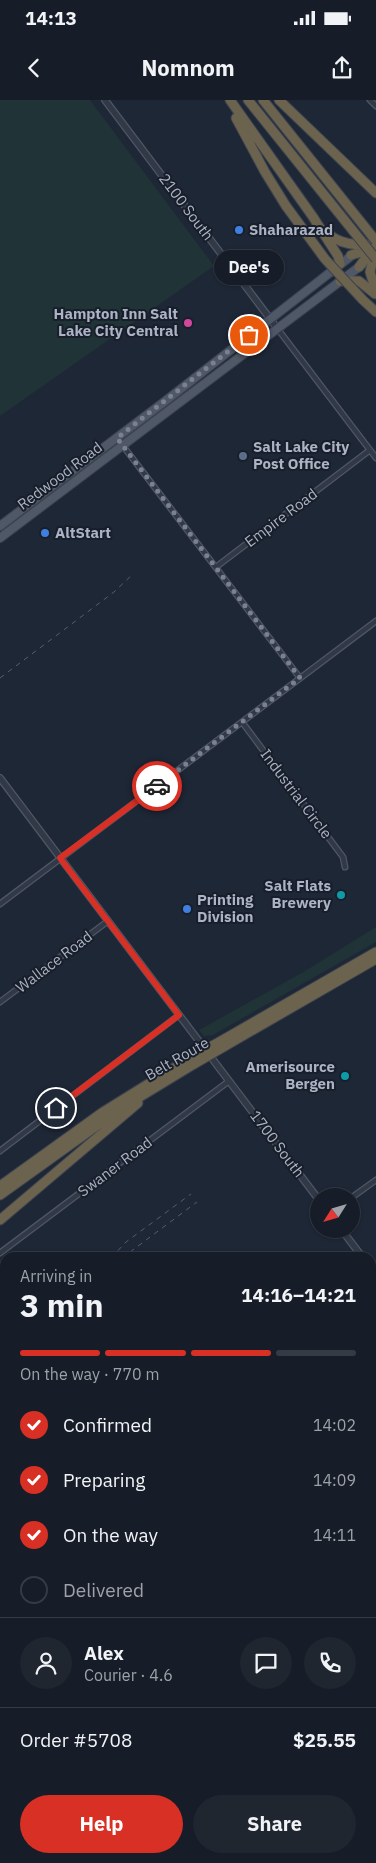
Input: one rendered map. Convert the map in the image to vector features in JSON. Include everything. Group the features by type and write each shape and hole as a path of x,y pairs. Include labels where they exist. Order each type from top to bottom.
{"highway":[{"path":"229,100 265,172 286,206 325,259 376,312"},
{"path":"229,100 313,217 338,256 340,264"},
{"path":"248,100 354,232 374,248"},
{"path":"264,100 364,226 374,248 370,277 376,291"},
{"path":"279,100 376,193"},
{"path":"362,181 376,197"},
{"path":"313,217 336,239 374,248"},
{"path":"352,255 374,248"},
{"path":"359,267 374,248"},
{"path":"340,281 359,281 376,295"},
{"path":"332,977 376,946"},
{"name":"Belt Route","path":"223,1044 376,952"},
{"name":"Belt Route","path":"0,1185 103,1112 376,960"},
{"path":"364,966 376,964"},
{"name":"Belt Route","path":"0,1195 70,1142 192,1061"},
{"path":"0,1220 161,1083"}],"main road":[{"name":"Redwood Road","path":"0,526 117,438 352,255"},
{"name":"Redwood Road","path":"0,538 359,267"}],"street":[{"name":"2100 South","path":"106,100 376,458"},
{"path":"370,100 376,106"},
{"path":"117,438 300,678"},
{"name":"Empire Road","path":"216,568 370,450"},
{"path":"0,904 376,621"},
{"name":"Industrial Circle","path":"242,722 343,857 345,867"},
{"name":"1700 South","path":"0,778 310,1188"},
{"name":"Wallace Road","path":"0,1002 108,921"},
{"path":"0,1150 179,1015"},
{"name":"Swaner Road","path":"1,1252 229,1081"},
{"path":"360,1192 376,1180"},
{"path":"348,1238 358,1252"}],"green space":[{"path":"0,100 90,100 214,266 0,416"},
{"path":"376,927 376,942 213,1035 204,1036 199,1030 305,971"}],"railway":[{"path":"0,678 114,592 133,574"},
{"path":"117,1252 126,1242 191,1194"},
{"path":"130,1252 197,1202"}],"way so far":[{"path":"157,786 300,678 117,438 249,335"}],"place":[{"name":"Shaharazad","path":"239,230"},
{"name":"Hampton Inn Salt Lake City Central","path":"188,323"},
{"name":"Dee's","path":"249,335"},
{"name":"Salt Lake City Post Office","path":"243,456"},
{"name":"AltStart","path":"45,533"},
{"name":"Salt Flats Brewery","path":"341,895"},
{"name":"Printing Division","path":"187,909"},
{"name":"Amerisource Bergen","path":"345,1076"}],"route":[{"path":"56,1108 179,1015 60,858 157,786"}]}
